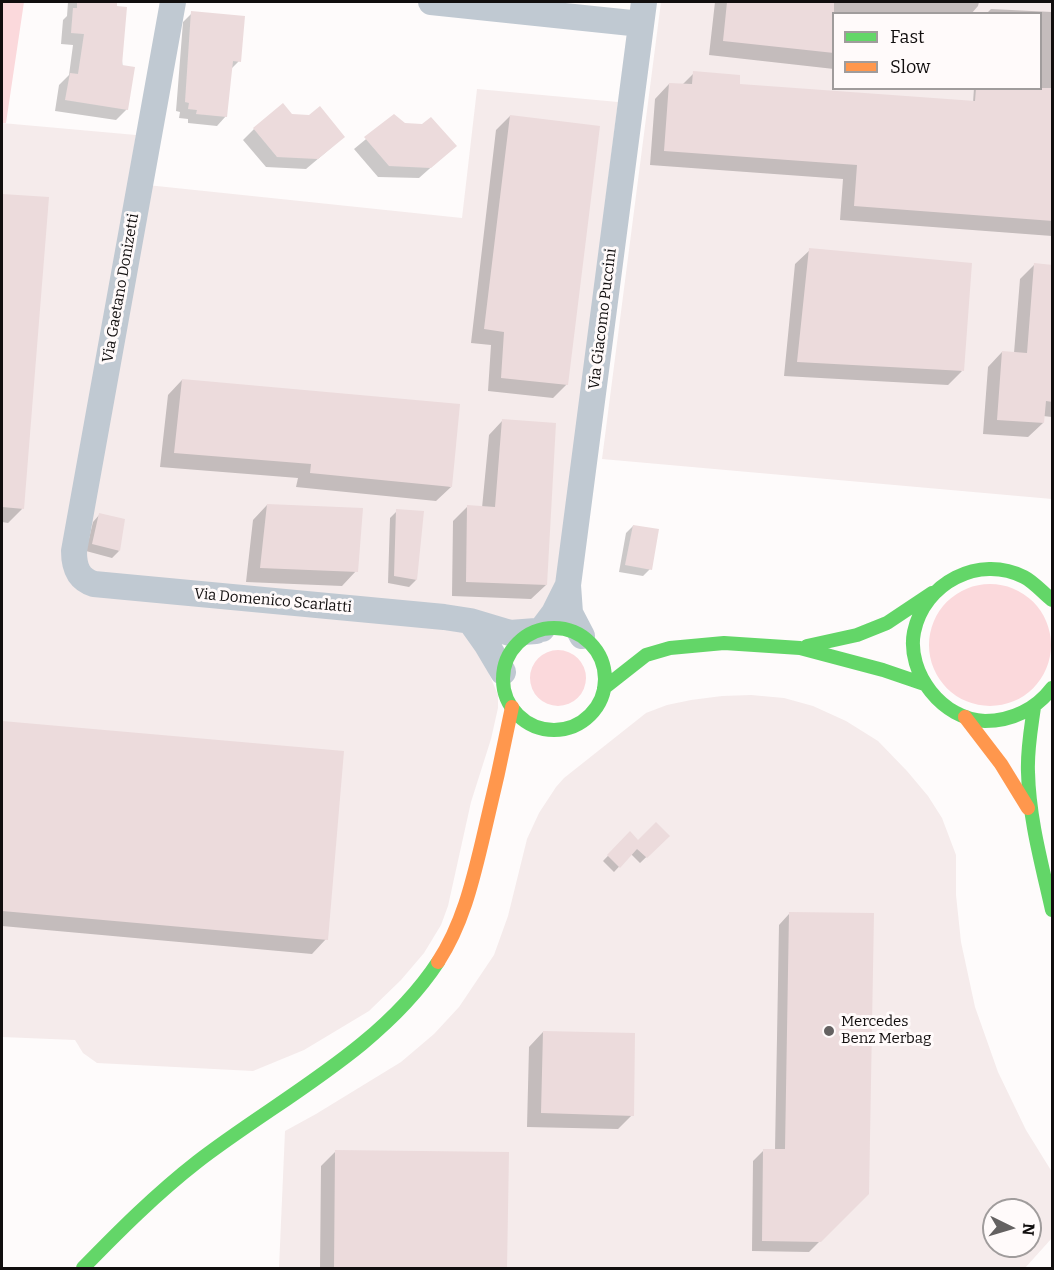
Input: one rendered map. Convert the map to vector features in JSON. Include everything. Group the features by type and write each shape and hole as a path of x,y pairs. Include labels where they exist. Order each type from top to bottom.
{"main road":[{"path":"800,648 857,635 887,623 950,578 970,570 992,567 1014,571 1039,570"},
{"path":"1014,571 1043,588 1053,600"},
{"path":"933,592 920,613 913,636 915,661 924,684 934,698 949,710 965,717 983,721 1001,721 1018,716 1034,707 1053,688"},
{"path":"586,640 600,656 604,672 604,688 596,707 585,720 570,728 553,730 537,727 523,719 506,696 503,672 516,645 528,635 539,630 556,628 570,630 607,649"},
{"path":"604,688 646,655 670,648 724,643 800,648 883,670 924,684"},
{"path":"626,652 646,655"},
{"path":"83,1269 91,1258 141,1209 197,1162 339,1062 384,1023 426,980 449,945 467,902 499,775 512,707"},
{"path":"1034,707 1028,758 1028,780 1032,815 1053,910"},
{"path":"965,717 1001,764 1032,815"},
{"path":"537,740 553,730"},
{"path":"499,775 513,758"}],"street":[{"name":"Via Gaetano Donizetti","path":"78,574 74,551 172,2"},
{"path":"431,2 643,13"},
{"name":"Via Giacomo Puccini","path":"539,630 554,613 568,585 643,13"},
{"name":"Via Domenico Scarlatti","path":"78,574 94,584 470,621 510,633 539,630"},
{"path":"568,585 570,613 586,640"},
{"path":"470,621 503,672"}],"shaded area":[{"path":"2,2 24,2 6,123 2,123"},
{"path":"661,2 1052,2 1052,499 602,459"},
{"path":"477,89 618,102 555,596 530,623 511,628 487,669 498,695 498,708 491,739 471,802 448,906 441,925 424,953 401,980 369,1011 304,1050 253,1071 97,1063 83,1053 75,1040 2,1037 2,123 136,135 128,183 462,218"},
{"path":"990,584 1013,588 1033,602 1047,622 1051,645 1047,668 1033,688 1013,702 990,706 967,702 947,688 933,668 929,645 933,622 947,602 967,588"},
{"path":"552,650 564,650 574,654 582,662 586,678 582,694 574,702 564,706 552,706 542,702 534,694 530,684 530,672 534,662 542,654"},
{"path":"751,695 784,698 813,706 846,721 878,741 928,796 942,818 956,855 956,895 961,942 975,1007 998,1072 1026,1130 1052,1172 1052,1238 1042,1249 1042,1198 982,1198 982,1258 1034,1258 1025,1268 279,1268 285,1131 401,1062 434,1034 459,1007 494,955 508,916 527,839 539,813 556,787 564,778 646,713 667,705 691,700"}],"building":[{"path":"77,2 117,2 117,6 127,7 122,65 135,67 128,110 65,100 70,73 78,74 84,34 71,33 73,8 77,8"},
{"path":"727,2 834,2 832,53 723,41"},
{"path":"191,11 245,16 241,62 233,61 227,117 196,114 197,110 188,109 189,103 185,102"},
{"path":"693,71 740,75 740,84 975,101 976,90 1053,88 1053,221 854,206 857,165 664,151 669,83 692,84"},
{"path":"283,103 292,114 309,115 320,106 345,137 318,159 277,157 253,128"},
{"path":"394,114 405,123 422,124 431,117 457,146 431,168 389,166 364,137"},
{"path":"510,115 600,126 568,385 501,378 504,332 484,329"},
{"path":"2,194 49,197 24,509 2,507"},
{"path":"809,248 972,263 964,371 797,362"},
{"path":"1034,263 1053,265 1053,402 1046,401 1044,423 997,420 1002,351 1027,353"},
{"path":"182,379 460,404 452,487 310,473 311,464 174,453"},
{"path":"502,419 556,423 547,585 466,582 467,505 495,507"},
{"path":"267,504 363,508 358,572 260,568"},
{"path":"396,509 424,511 417,580 394,576"},
{"path":"99,513 125,519 120,551 92,544"},
{"path":"633,525 659,529 652,570 625,565"},
{"path":"2,721 344,751 328,940 2,911"},
{"path":"656,822 670,836 647,858 637,849 620,868 607,855 630,831 638,840"},
{"name":"Mercedes Benz Merbag","path":"789,912 874,913 869,1194 821,1242 762,1241 763,1149 785,1149"},
{"path":"543,1031 635,1033 634,1116 541,1113"},
{"path":"335,1150 509,1152 507,1269 334,1269"}],"traffic: fast":[{"path":"1052,600 1024,577 1007,571 989,569 972,571 941,587 929,600 914,632 913,648 922,678 931,691 942,703 970,719 985,721 1014,716 1031,708 1052,688"},
{"path":"807,646 857,635 887,623 932,593"},
{"path":"554,628 573,632 590,643 601,660 605,679 601,698 590,715 573,726 554,730 535,726 518,715 507,698 503,679 507,660 518,643 535,632 554,628"},
{"path":"604,688 646,655 670,648 724,643 800,648 883,670 924,684"},
{"path":"1034,707 1028,756 1029,790 1037,842 1052,910"},
{"path":"83,1268 152,1200 182,1174 358,1047 415,993 438,962"}],"traffic: slow":[{"path":"438,962 454,934 470,889 512,707"},
{"path":"965,717 1001,764 1028,808"}],"place":[{"name":"Mercedes Benz Merbag","path":"829,1031"}]}
